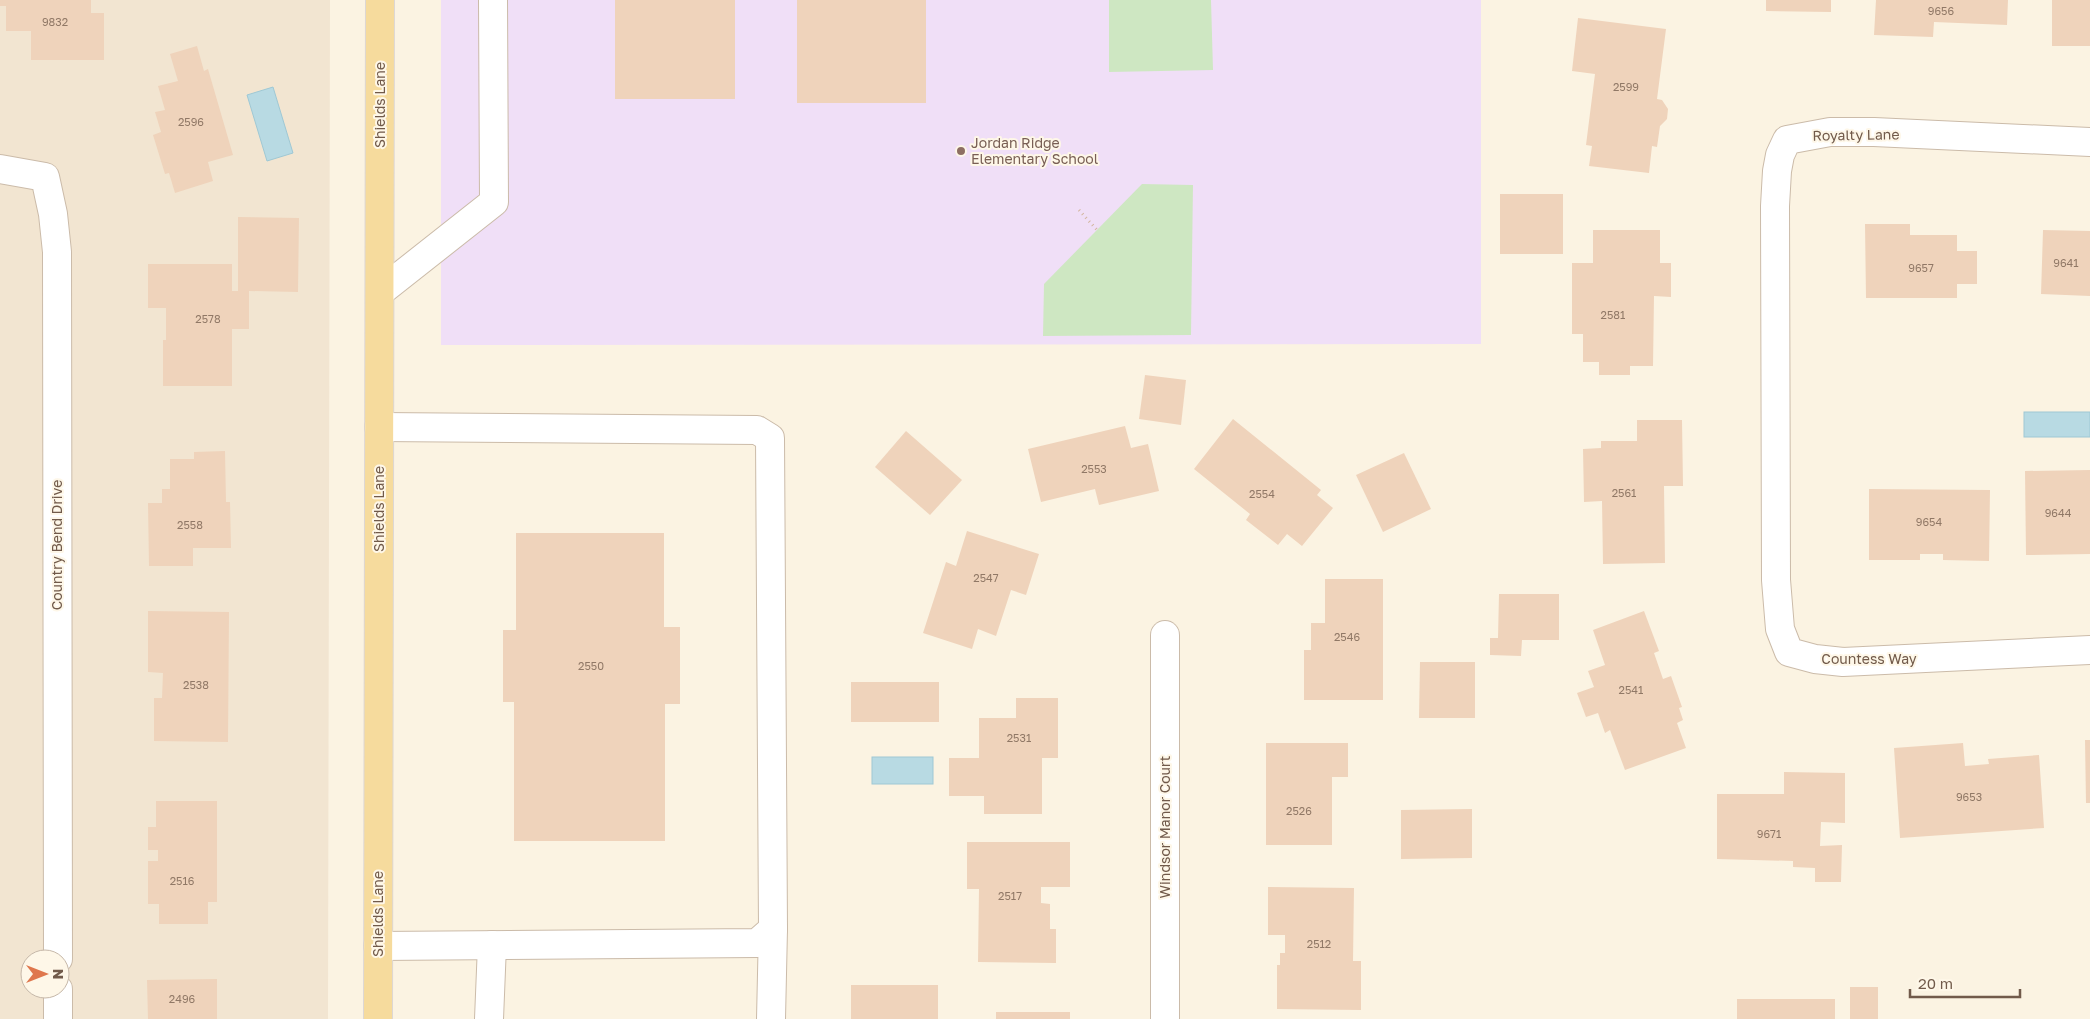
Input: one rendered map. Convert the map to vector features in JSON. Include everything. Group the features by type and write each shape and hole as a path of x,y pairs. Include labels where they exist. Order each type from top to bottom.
{"main road":[{"name":"Shields Lane","path":"378,1019 380,0"}],"street":[{"path":"380,292 494,202 493,0"},
{"name":"Royalty Lane","path":"1776,394 1775,206 1780,155 1787,140 1830,132 1874,132 2090,142"},
{"name":"Country Bend Drive","path":"0,169 45,177 53,214 57,252 58,949"},
{"name":"Countess Way","path":"1776,394 1776,588 1780,630 1789,652 1815,659 1844,662 2090,650"},
{"path":"379,427 757,430 770,438 772,1019"},
{"name":"Windsor Manor Court","path":"1165,635 1165,1019"},
{"path":"378,946 757,943 772,928"},
{"path":"489,1019 492,945"},
{"path":"58,999 58,1019"}],"path":[{"path":"1079,210 1097,230"}],"shaded area":[{"path":"0,0 330,0 328,1019 0,1019"},
{"name":"Jordan Ridge Elementary School","path":"441,0 1481,0 1481,344 441,345"}],"green space":[{"path":"1109,0 1211,0 1213,70 1109,72"},
{"path":"1142,184 1193,185 1191,335 1043,336 1044,284"}],"water":[{"path":"273,87 293,153 267,161 247,95"},
{"path":"2024,412 2090,412 2090,437 2024,437"},
{"path":"872,757 933,757 933,784 872,784"}],"building":[{"path":"0,0 91,0 91,13 104,13 104,60 31,60 31,31 6,31 6,6 0,6"},
{"path":"615,0 735,0 735,99 615,99"},
{"path":"797,0 926,0 926,103 797,103"},
{"path":"1766,0 1831,0 1831,12 1766,11"},
{"path":"1876,0 2008,0 2007,25 1934,22 1933,37 1874,35"},
{"path":"2052,0 2090,0 2090,46 2052,46"},
{"path":"1578,18 1666,29 1657,99 1662,100 1668,109 1667,119 1660,126 1657,147 1652,146 1649,173 1589,166 1592,146 1586,145 1595,74 1572,71"},
{"path":"197,46 204,71 208,69 233,155 208,162 213,181 175,193 169,173 165,174 153,135 161,132 155,112 165,110 158,86 178,81 170,54"},
{"path":"1500,194 1563,194 1563,254 1500,254"},
{"path":"238,217 299,218 298,292 249,291 249,329 232,329 232,386 163,386 163,340 166,340 166,308 148,308 148,264 232,264 232,291 238,291"},
{"path":"1865,224 1910,224 1910,235 1957,235 1957,251 1977,251 1977,284 1957,284 1957,298 1866,298"},
{"path":"1593,230 1660,230 1660,263 1671,263 1671,297 1654,296 1653,366 1630,366 1630,375 1599,375 1599,362 1583,362 1583,334 1572,334 1572,263 1593,263"},
{"path":"2043,230 2090,231 2090,296 2041,294"},
{"path":"1145,375 1186,380 1181,425 1139,419"},
{"path":"1233,419 1321,490 1317,495 1333,508 1302,546 1287,534 1278,545 1246,520 1250,514 1194,469"},
{"path":"1637,420 1682,420 1683,486 1664,486 1665,563 1603,564 1602,501 1584,502 1583,449 1601,448 1601,441 1637,441"},
{"path":"1125,426 1131,448 1148,444 1159,491 1099,505 1095,489 1041,502 1028,449"},
{"path":"906,431 962,480 930,515 875,467"},
{"path":"225,451 226,502 230,502 231,548 193,548 193,566 149,566 148,503 162,503 162,489 170,489 170,459 194,459 194,452"},
{"path":"1404,453 1431,509 1383,532 1356,475"},
{"path":"2090,470 2090,554 2026,555 2025,471"},
{"path":"1869,489 1990,490 1989,561 1943,560 1943,554 1920,554 1920,560 1869,560"},
{"path":"967,531 1039,554 1026,595 1011,590 996,636 978,629 972,649 923,633 946,562 956,566"},
{"path":"516,533 664,533 664,627 680,627 680,704 665,704 665,841 514,841 514,702 503,702 503,630 516,630"},
{"path":"1325,579 1383,579 1383,700 1304,700 1304,650 1311,650 1311,623 1325,623"},
{"path":"1499,594 1559,594 1559,640 1522,640 1521,656 1490,655 1490,638 1498,638"},
{"path":"148,611 229,612 228,742 154,741 154,698 162,698 163,673 148,672"},
{"path":"1644,611 1659,651 1654,653 1663,679 1671,676 1682,707 1679,708 1683,720 1677,723 1686,748 1625,770 1610,730 1605,733 1598,713 1586,717 1577,693 1594,687 1588,671 1605,665 1593,630"},
{"path":"1420,662 1475,662 1475,718 1419,718"},
{"path":"851,682 939,682 939,722 851,722"},
{"path":"1016,698 1058,698 1058,758 1042,758 1042,814 984,814 984,796 949,796 949,758 979,758 979,718 1016,718"},
{"path":"2085,740 2090,740 2090,803 2086,803"},
{"path":"1266,743 1348,743 1348,777 1332,777 1332,845 1266,845"},
{"path":"1963,743 1965,766 1989,764 1988,759 2039,755 2044,828 1900,838 1894,748"},
{"path":"1784,772 1845,773 1845,823 1821,822 1820,846 1842,845 1841,882 1815,882 1815,868 1793,867 1793,861 1717,859 1717,794 1784,794"},
{"path":"156,801 217,801 217,902 208,902 208,924 159,924 159,904 148,904 148,861 158,861 158,850 148,850 148,827 156,827"},
{"path":"1472,809 1472,858 1401,859 1401,810"},
{"path":"967,842 1070,842 1070,887 1041,887 1041,903 1050,904 1050,929 1056,929 1056,963 978,962 979,889 967,889"},
{"path":"1268,887 1354,888 1353,961 1361,961 1361,1010 1277,1009 1277,965 1280,965 1280,953 1285,953 1285,935 1268,935"},
{"path":"217,979 217,1019 148,1019 147,980"},
{"path":"851,985 938,985 938,1019 851,1019"},
{"path":"1850,987 1878,987 1878,1019 1850,1019"},
{"path":"1737,999 1835,999 1835,1019 1737,1019"},
{"path":"996,1012 1070,1012 1070,1019 996,1019"}],"place":[{"name":"Jordan Ridge Elementary School","path":"961,151"}]}
